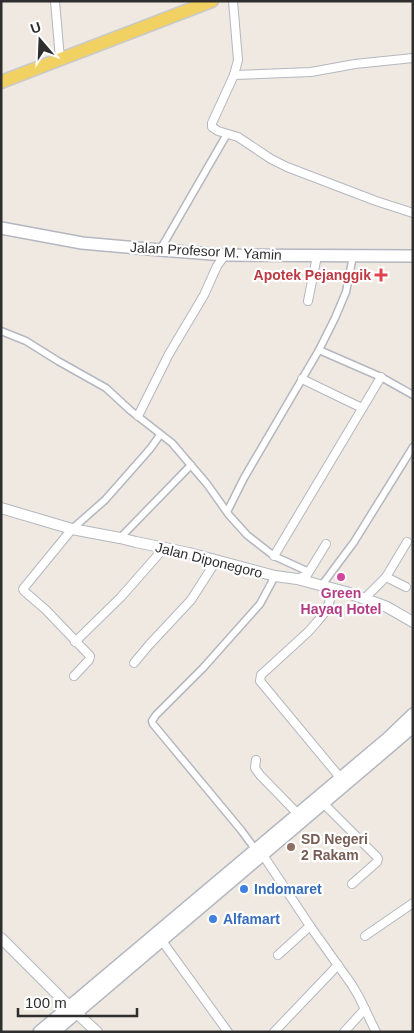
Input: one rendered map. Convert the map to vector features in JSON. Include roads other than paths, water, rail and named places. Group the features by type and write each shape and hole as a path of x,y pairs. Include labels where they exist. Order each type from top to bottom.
{"main road":[{"path":"1,82 212,1"},
{"name":"Jalan Profesor M. Yamin","path":"1,228 82,243 225,255 413,256"},
{"path":"39,1032 73,1010 165,934 259,852 324,803 343,781 413,714"},
{"path":"259,852 297,813 412,729"},
{"path":"54,1032 73,1010"}],"street":[{"path":"54,1 60,59"},
{"path":"233,1 238,60 234,74 212,124 214,128 238,137 271,159 376,201 413,213"},
{"path":"234,74 311,72 355,64 413,58"},
{"path":"160,250 228,134"},
{"path":"138,416 169,354 204,295 217,266 225,255"},
{"path":"308,301 317,256"},
{"path":"227,512 244,478 319,350 344,297 353,256"},
{"path":"1,331 26,341 106,388 160,435 172,443 246,534 274,556 309,572"},
{"path":"319,350 381,378 413,395"},
{"path":"274,556 381,378"},
{"path":"302,379 362,408"},
{"path":"74,676 90,656 23,589 72,529 105,500 160,435"},
{"path":"322,585 354,542 413,447"},
{"path":"120,538 191,466"},
{"name":"Jalan Diponegoro","path":"1,508 72,529 189,553 275,576 322,585 387,607 413,622"},
{"path":"364,598 386,577 407,542"},
{"path":"297,579 307,575 326,544"},
{"path":"75,642 121,597 164,548"},
{"path":"134,663 191,600 216,561"},
{"path":"275,576 260,604 203,668 152,721 259,852 352,985 366,1009 376,1032"},
{"path":"386,577 406,588"},
{"path":"334,589 326,611 308,632 261,676 260,681 343,781"},
{"path":"256,760 256,768 260,775 297,813"},
{"path":"324,803 377,857 377,862 352,884"},
{"path":"365,936 413,903"},
{"path":"278,955 310,926"},
{"path":"165,934 228,1032"},
{"path":"1,938 97,1032"},
{"path":"274,1032 338,965"},
{"path":"344,1032 366,1009"}],"place":[{"name":"Apotek Pejanggik","path":"381,275"},
{"name":"Green Hayaq Hotel","path":"341,577"},
{"name":"SD Negeri 2 Rakam","path":"291,847"},
{"name":"Indomaret","path":"244,889"},
{"name":"Alfamart","path":"213,919"}]}
